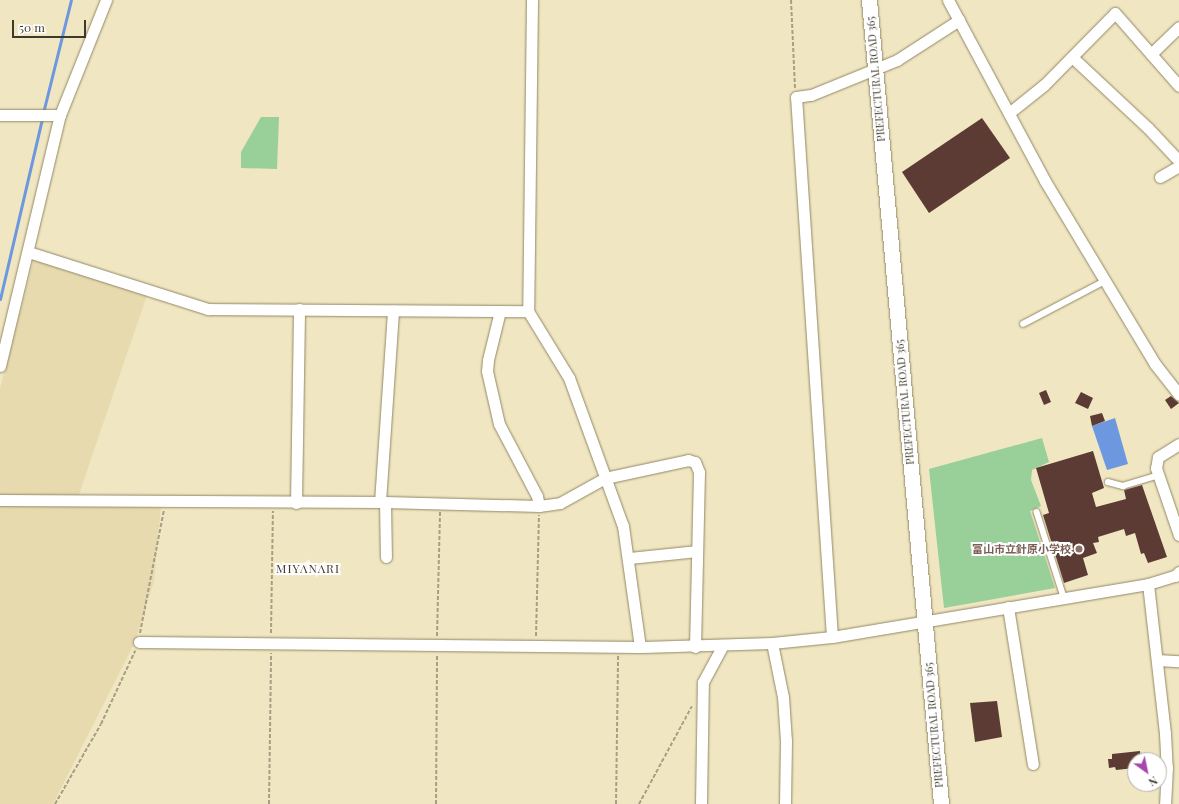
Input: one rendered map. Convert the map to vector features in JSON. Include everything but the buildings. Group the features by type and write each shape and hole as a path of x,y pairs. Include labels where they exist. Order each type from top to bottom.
{"main road":[{"name":"PREFECTURAL ROAD 365","path":"869,0 941,804"}],"street":[{"path":"0,366 60,115 106,0"},
{"path":"532,0 528,310 568,378 624,526 630,558 640,647"},
{"path":"948,0 1045,181 1155,364 1179,395"},
{"path":"1009,113 1044,85 1115,13 1179,86"},
{"path":"832,636 796,97 811,95 897,60 959,20"},
{"path":"1151,54 1179,27"},
{"path":"1072,57 1148,128 1179,161"},
{"path":"0,115 60,115"},
{"path":"1160,177 1179,166"},
{"path":"28,252 208,309 528,310"},
{"path":"296,503 299,309"},
{"path":"386,557 383,502 393,310"},
{"path":"500,311 488,360 488,371 500,424 537,496 539,506"},
{"path":"1179,444 1158,457 1158,475 1179,535"},
{"path":"0,500 166,503 383,502 539,506 560,503 605,478 688,460 696,462 699,472 695,647"},
{"path":"630,558 697,551"},
{"path":"138,642 618,647 695,647 772,643 832,636 1148,584 1175,576 1179,572"},
{"path":"1148,584 1166,740 1165,804"},
{"path":"1008,607 1033,764"},
{"path":"772,643 783,697 786,741 785,804"},
{"path":"701,804 703,688 723,645"},
{"path":"1157,660 1179,661"}],"lane":[{"path":"1023,324 1105,281"},
{"path":"1108,482 1123,486 1158,475"},
{"path":"1037,512 1064,597"}],"path":[{"path":"791,0 796,97"},
{"path":"55,804 101,724 138,642 166,503"},
{"path":"536,646 539,506"},
{"path":"616,804 618,647"},
{"path":"639,804 703,688"}],"shaded area":[{"path":"34,259 147,295 75,506 161,506 154,581 135,642 53,804 0,804 0,389"}],"green space":[{"path":"261,117 279,117 277,169 241,168 241,152"},
{"path":"1042,438 1049,462 1032,470 1031,480 1041,506 1030,511 1055,588 944,608 929,469"}],"water":[{"path":"1115,418 1128,464 1107,470 1092,426"}],"waterway":[{"path":"43,113 71,0"},
{"path":"0,299 42,118"}],"place":[{"name":"富山市立針原小学校","path":"1079,549"}],"district":[{"name":"MIYANARI","path":"308,569"}]}
